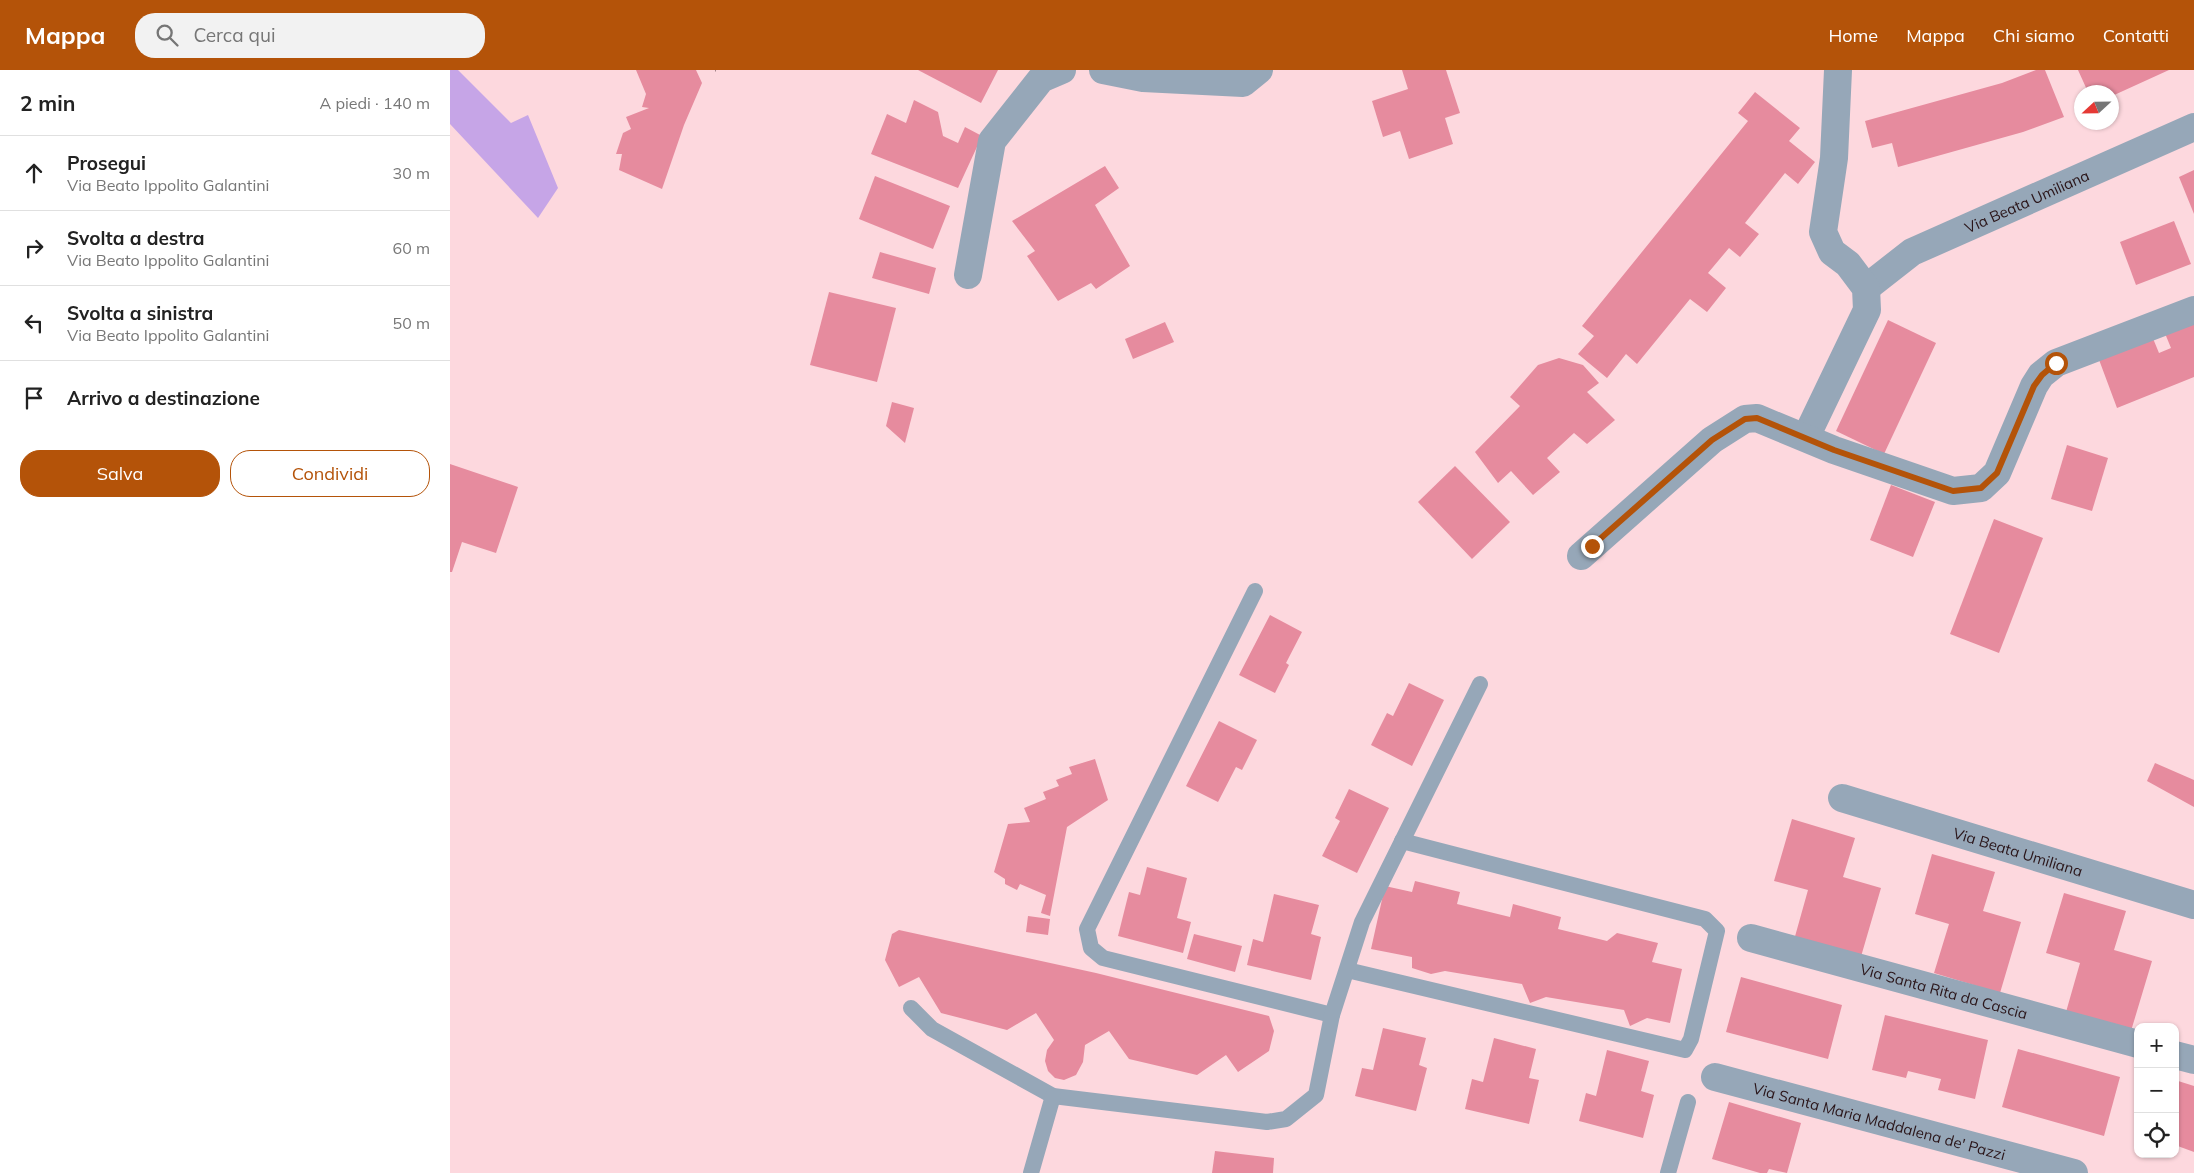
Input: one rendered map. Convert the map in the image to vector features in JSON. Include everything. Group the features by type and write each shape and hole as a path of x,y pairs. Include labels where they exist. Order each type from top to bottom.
{"street":[{"path":"968,275 992,141 1041,79 1062,70"},
{"path":"1103,70 1143,78 1243,83 1259,70"},
{"path":"1806,437 1867,310 1866,288 1848,264 1832,252 1823,232 1834,158 1838,70"},
{"name":"Via Beata Umiliana","path":"1866,288 1912,252 2194,127"},
{"path":"1581,556 1712,440 1745,419 1757,418 1834,450 1953,491 1981,488 1997,473 2034,386 2042,375 2056,363 2194,310"},
{"name":"Via Beata Umiliana","path":"1842,798 2194,905"},
{"name":"Via Santa Rita da Cascia","path":"1751,938 2134,1043"},
{"path":"2179,1055 2194,1060"},
{"name":"Via Santa Maria Maddalena de' Pazzi","path":"1714,1077 2074,1173"}],"lane":[{"path":"1255,591 1087,929 1091,948 1103,958 1332,1015"},
{"path":"911,1008 932,1028 1053,1096 1267,1122 1286,1119 1316,1094 1332,1015 1362,922 1480,684"},
{"path":"1347,970 1685,1050 1691,1039 1716,931 1705,919 1402,842"},
{"path":"1031,1173 1053,1096"},
{"path":"1668,1173 1688,1102"}],"shaded area":[{"path":"450,70 458,70 511,123 528,115 558,188 538,218 450,124"}],"building":[{"path":"636,70 696,70 702,83 684,125 662,189 619,170 622,154 616,154 623,133 631,129 626,117 649,108 642,107 646,94"},
{"path":"918,70 998,70 981,103"},
{"path":"1402,70 1446,70 1460,113 1445,118 1453,144 1409,159 1400,131 1383,137 1372,101 1408,89"},
{"path":"2036,70 2045,70 2064,117 2023,132 1898,167 1892,143 1872,148 1865,121 2002,83"},
{"path":"2078,70 2169,70 2119,93 2119,85 2085,85"},
{"path":"1755,92 1800,128 1789,141 1815,162 1798,184 1785,173 1745,223 1759,234 1740,257 1729,248 1708,273 1726,288 1707,312 1690,299 1637,364 1626,354 1607,378 1578,354 1594,336 1582,326 1748,121 1738,113"},
{"path":"914,100 938,112 943,136 958,143 965,127 982,136 958,188 871,154 887,114 906,123"},
{"path":"1105,166 1119,188 1095,205 1130,266 1096,289 1091,283 1058,301 1027,256 1035,251 1012,221"},
{"path":"2194,170 2194,214 2179,177"},
{"path":"875,176 950,206 933,249 859,219"},
{"path":"2174,221 2191,264 2136,285 2120,242"},
{"path":"880,252 936,268 929,294 872,278"},
{"path":"829,292 896,308 877,382 810,365"},
{"path":"2194,319 2194,377 2117,408 2098,357 2152,336 2159,353 2171,348 2164,331"},
{"path":"1888,320 1936,343 1884,454 1836,431"},
{"path":"1165,322 1174,342 1133,359 1125,339"},
{"path":"1559,358 1583,365 1599,383 1587,392 1615,420 1587,444 1574,433 1547,458 1560,472 1533,495 1511,471 1498,483 1475,452 1520,406 1510,397 1538,365"},
{"path":"892,402 914,408 905,443 886,426"},
{"path":"2067,445 2108,458 2092,511 2051,499"},
{"path":"450,464 518,487 496,553 462,542 452,572 450,572"},
{"path":"1455,466 1510,522 1472,559 1418,502"},
{"path":"1891,485 1935,502 1913,557 1870,540"},
{"path":"1994,519 2043,538 1999,653 1950,634"},
{"path":"1270,615 1302,632 1286,663 1289,665 1275,693 1239,675"},
{"path":"1409,683 1444,700 1412,766 1371,745 1387,713 1393,716"},
{"path":"1219,721 1257,740 1242,770 1236,767 1218,802 1186,786"},
{"path":"1095,759 1108,800 1067,827 1050,916 1041,913 1046,895 1020,884 1017,890 1005,884 1005,879 994,872 1008,824 1030,822 1024,808 1046,799 1043,792 1059,786 1056,780 1072,774 1069,767"},
{"path":"2155,763 2194,780 2194,807 2147,781"},
{"path":"1349,789 1389,808 1357,873 1322,856 1340,821 1335,818"},
{"path":"1792,819 1855,838 1843,877 1881,888 1860,960 1794,940 1808,890 1774,881"},
{"path":"1932,854 1995,872 1983,911 2021,922 2000,993 1934,973 1949,924 1915,914"},
{"path":"1147,867 1187,878 1177,918 1191,922 1183,953 1118,936 1129,892 1140,895"},
{"path":"1415,881 1460,892 1457,904 1510,917 1513,904 1561,917 1558,929 1607,941 1617,933 1658,943 1652,962 1682,969 1670,1023 1647,1018 1630,1026 1624,1010 1546,997 1530,1003 1522,984 1445,971 1431,974 1412,968 1412,957 1371,949 1385,886 1412,892"},
{"path":"2064,893 2126,911 2114,950 2152,961 2131,1031 2066,1012 2080,963 2046,953"},
{"path":"1274,894 1319,905 1311,934 1321,937 1311,980 1247,965 1253,939 1263,942"},
{"path":"1028,916 1050,919 1048,935 1026,932"},
{"path":"899,930 1096,973 1269,1016 1274,1031 1269,1051 1238,1072 1226,1055 1197,1075 1129,1059 1109,1031 1085,1045 1083,1062 1076,1075 1064,1080 1055,1078 1048,1071 1045,1061 1047,1050 1054,1040 1036,1013 1007,1030 941,1013 919,977 899,987 885,960 892,934"},
{"path":"1194,934 1242,946 1235,972 1187,959"},
{"path":"1741,977 1842,1005 1828,1059 1726,1032"},
{"path":"1885,1015 1988,1040 1975,1099 1938,1090 1941,1079 1908,1071 1906,1078 1872,1070"},
{"path":"1383,1028 1426,1038 1419,1065 1427,1068 1416,1111 1355,1096 1362,1068 1373,1070"},
{"path":"1494,1038 1536,1049 1529,1078 1539,1080 1529,1124 1465,1109 1472,1079 1483,1082"},
{"path":"2018,1049 2120,1077 2104,1136 2002,1107"},
{"path":"1607,1050 1649,1061 1641,1091 1654,1095 1643,1138 1579,1121 1586,1093 1596,1096"},
{"path":"2179,1081 2194,1086 2194,1152 2179,1146"},
{"path":"1729,1102 1801,1123 1787,1173 1769,1169 1767,1173 1760,1173 1712,1159"},
{"path":"1215,1151 1274,1158 1273,1173 1212,1173"}],"route":[{"path":"1592,546 1712,440 1745,419 1757,418 1834,450 1953,491 1981,488 1997,473 2034,386 2042,375 2056,363"}]}
